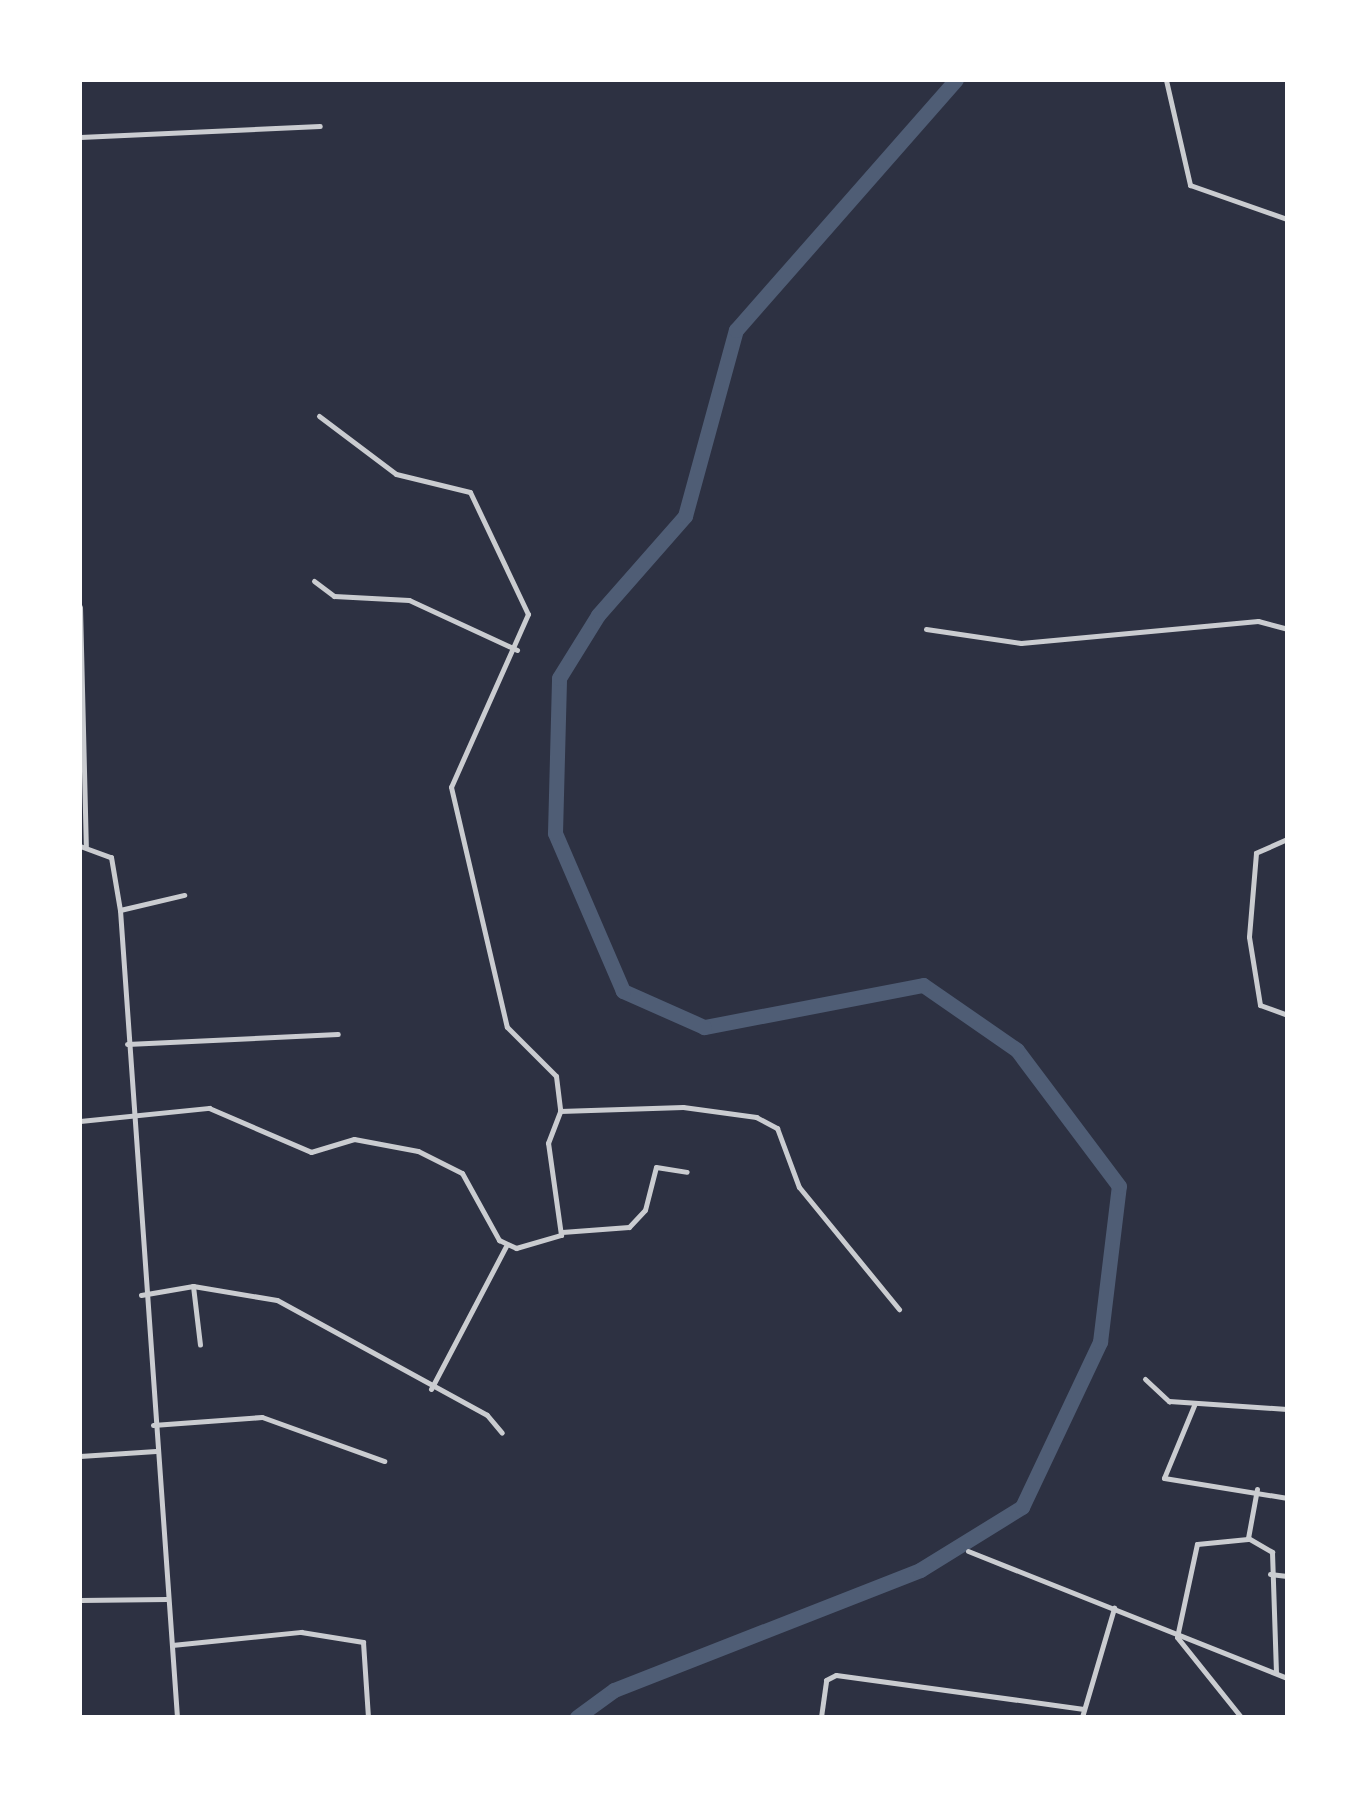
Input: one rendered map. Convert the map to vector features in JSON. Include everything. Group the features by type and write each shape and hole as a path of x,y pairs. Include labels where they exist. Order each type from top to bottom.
{"street":[{"path":"1166,80 1190,185 1287,219"},
{"path":"80,137 320,126"},
{"path":"318,416 396,474 473,495 478,524 510,566 528,614 517,650 451,787 507,1027 556,1076 560,1111 548,1143 562,1232"},
{"path":"314,581 334,596 409,600 517,650"},
{"path":"80,607 83,846 111,857 120,910 127,1044 136,1117 142,1295 177,1717"},
{"path":"926,629 1021,643 1247,622 1287,630"},
{"path":"1287,839 1256,853 1249,937 1260,1005 1287,1015"},
{"path":"120,910 184,895"},
{"path":"127,1044 338,1034"},
{"path":"560,1111 682,1107 773,1124 802,1192 898,1309"},
{"path":"80,1121 209,1108 311,1152 354,1140 418,1151 462,1173 506,1246"},
{"path":"432,1389 506,1246 562,1232 630,1227 645,1210 656,1167 686,1172"},
{"path":"142,1295 193,1286 277,1300 502,1432"},
{"path":"193,1286 200,1345"},
{"path":"1145,1379 1159,1398 1287,1409"},
{"path":"1195,1403 1164,1478 1257,1490 1287,1498"},
{"path":"152,1425 268,1418 384,1460"},
{"path":"80,1456 156,1451"},
{"path":"1248,1539 1257,1490"},
{"path":"1242,1717 1195,1669 1178,1631 1197,1544 1248,1539 1272,1550 1269,1574 1276,1673"},
{"path":"968,1550 996,1569 1178,1631 1287,1678"},
{"path":"1269,1574 1287,1576"},
{"path":"80,1600 168,1598"},
{"path":"1082,1717 1114,1608"},
{"path":"172,1645 301,1632 363,1642 368,1717"},
{"path":"821,1717 826,1680 836,1675 1084,1708"}],"waterway":[{"path":"577,1717 614,1690 920,1570 1022,1507 1100,1342 1119,1186 1017,1050 923,985 704,1027 623,991 555,833 559,678 598,615 685,516 736,330 956,80"}]}
